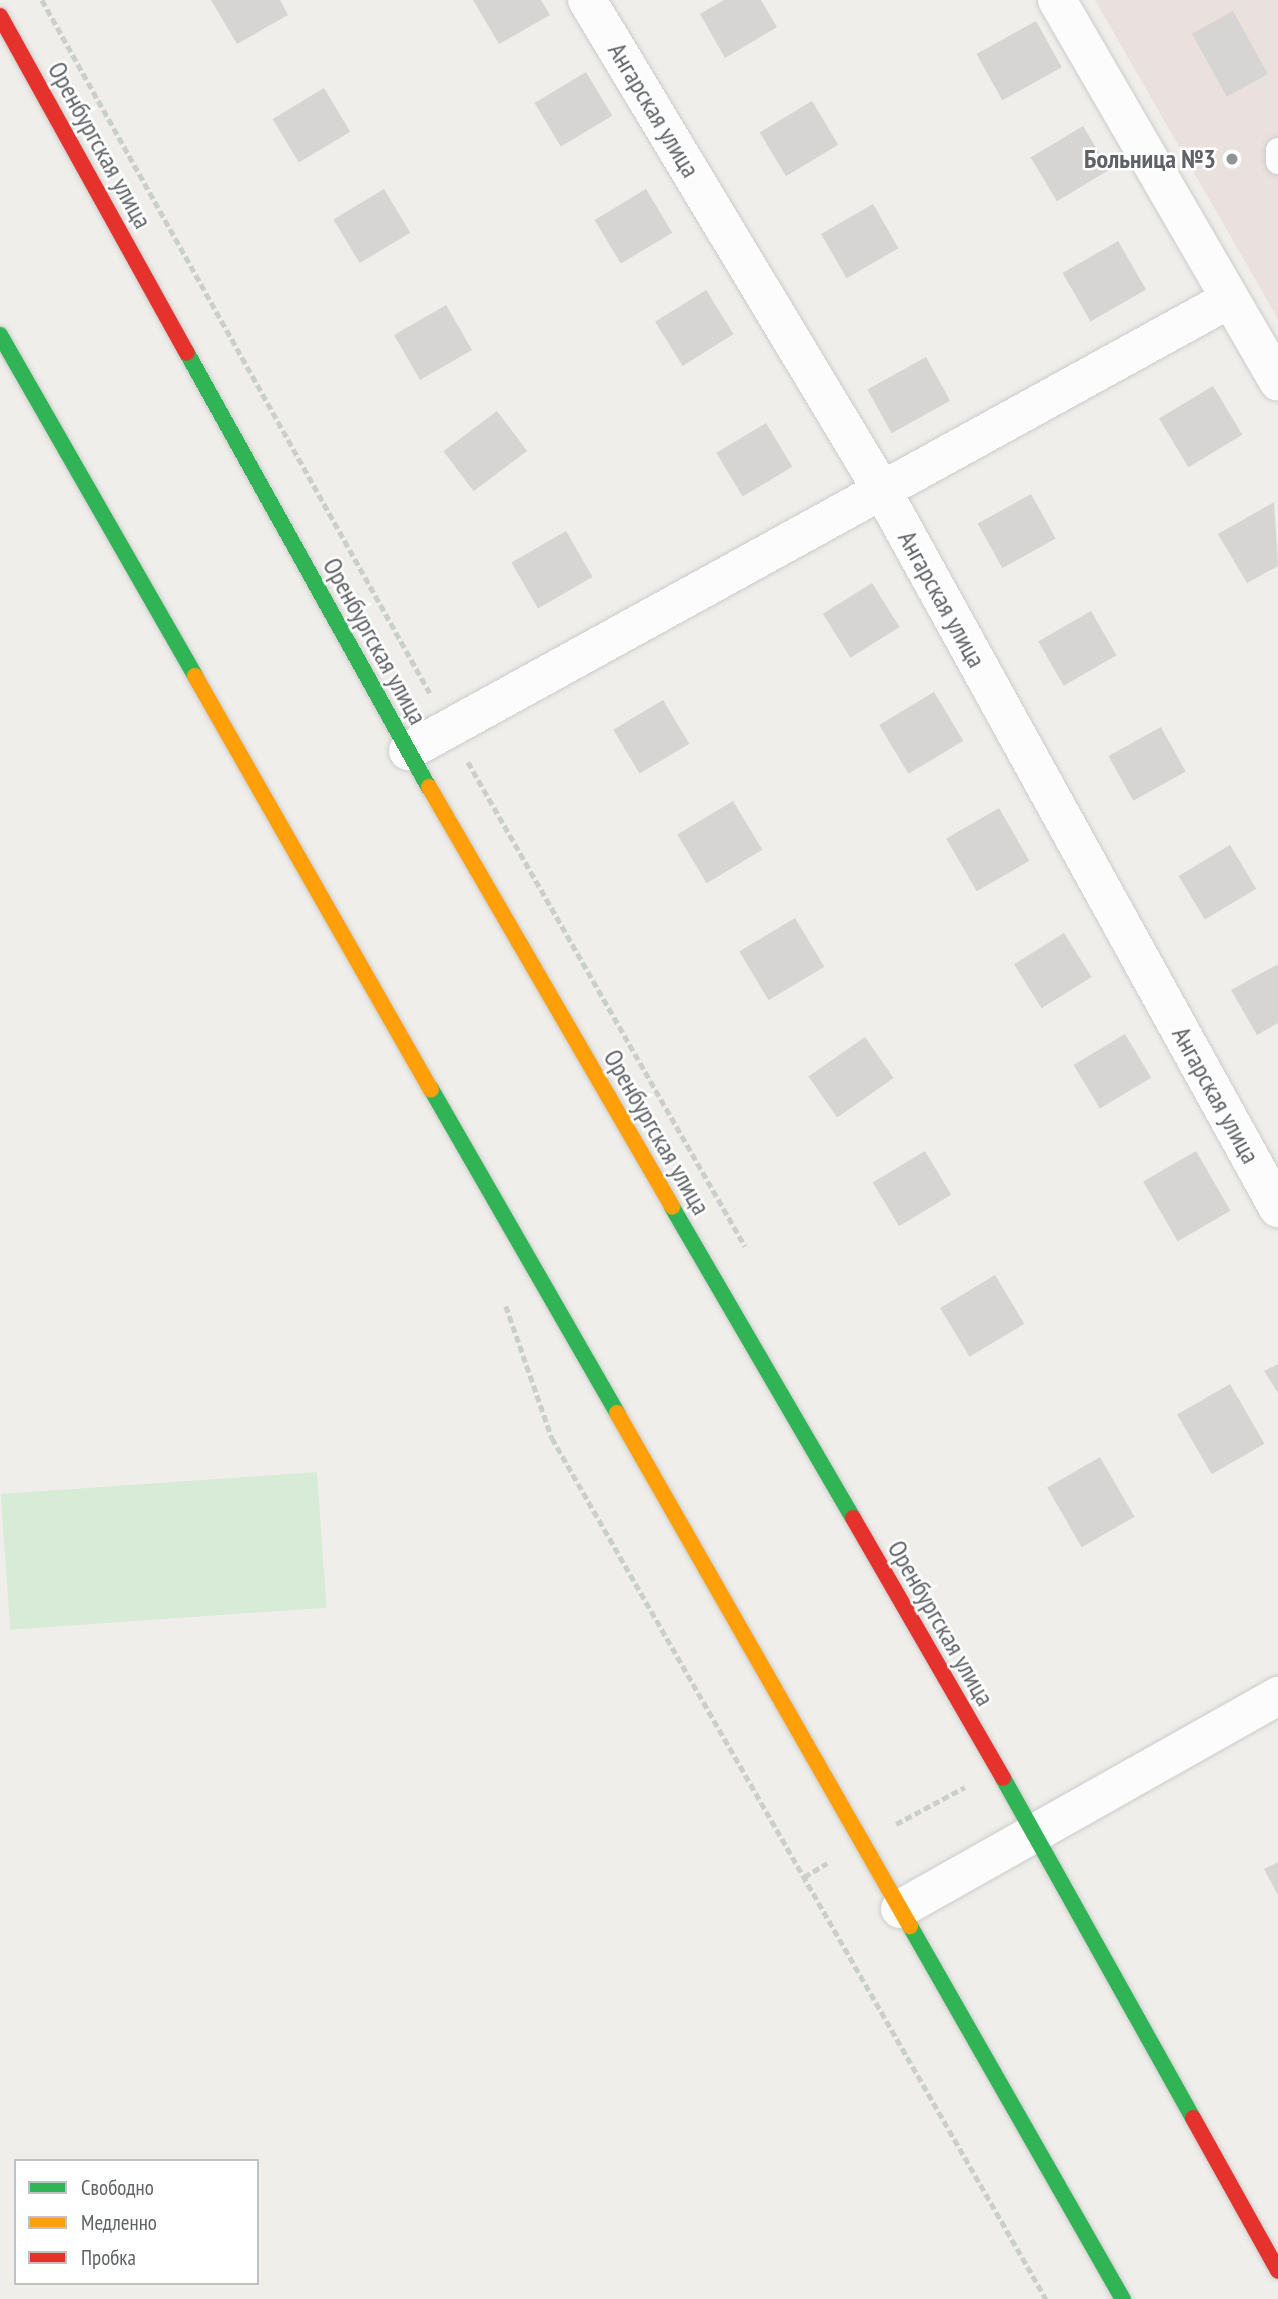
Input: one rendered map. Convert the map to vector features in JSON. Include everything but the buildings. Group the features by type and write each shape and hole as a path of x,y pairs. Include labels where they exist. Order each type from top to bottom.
{"main road":[{"name":"Оренбургская улица","path":"0,16 408,751 1035,1833 1278,2270"},
{"path":"0,335 1123,2299"}],"street":[{"name":"Ангарская улица","path":"587,0 883,492 1278,1208"},
{"path":"1057,0 1278,382"},
{"path":"408,751 1230,299"},
{"path":"900,1909 1278,1696"}],"lane":[{"path":"1278,150 1278,162"}],"path":[{"path":"41,0 449,728 752,1257"},
{"path":"504,1301 552,1438 1046,2299"},
{"path":"804,1877 997,1769"}],"shaded area":[{"name":"Больница №3","path":"1095,0 1278,0 1278,319"}],"green space":[{"path":"317,1472 326,1608 10,1630 1,1494"}],"traffic: fast":[{"path":"0,335 195,676"},
{"path":"187,353 429,787"},
{"path":"431,1089 617,1413"},
{"path":"672,1207 853,1518"},
{"path":"1003,1778 1193,2118"},
{"path":"910,1926 1123,2299"}],"traffic: slow":[{"path":"195,676 431,1089"},
{"path":"429,787 672,1207"},
{"path":"617,1413 910,1926"}],"traffic: jam":[{"path":"0,16 187,353"},
{"path":"853,1518 1003,1778"},
{"path":"1193,2118 1278,2271"}],"place":[{"name":"Больница №3","path":"1232,159"}]}
